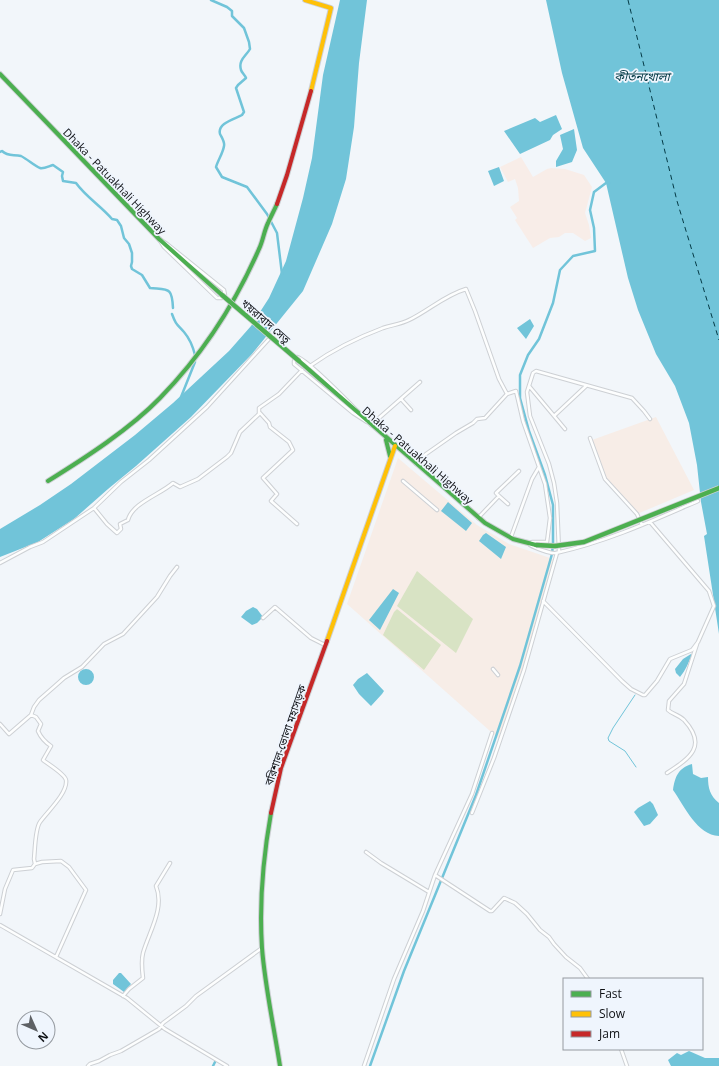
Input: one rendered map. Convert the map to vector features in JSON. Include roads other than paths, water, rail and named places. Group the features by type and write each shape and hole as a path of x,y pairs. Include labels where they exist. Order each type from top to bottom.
{"main road":[{"path":"48,481 77,463 130,424 160,398 206,345 234,301 260,248 296,147 331,8 305,0"},
{"name":"Dhaka - Patuakhali Highway","path":"0,74 15,92 159,239 222,295"},
{"name":"খয়রাবাদ সেতু","path":"222,295 299,361"},
{"name":"Dhaka - Patuakhali Highway","path":"299,361 394,446 478,518 492,528 511,538 525,543 555,546 584,542 719,488"},
{"path":"385,438 389,447 390,460"},
{"name":"বরিশাল-ভোলা মহাসড়ক","path":"280,1066 262,948 262,878 273,797 281,768 326,645 394,446"},
{"path":"390,460 395,456 406,456"}],"street":[{"path":"159,239 224,290 225,295 222,298 218,298 164,247 159,239"},
{"path":"310,366 358,339 382,328 409,320 450,296 466,289 499,379 507,394"},
{"path":"0,563 30,547 43,542 94,508 121,482 149,460 207,407 269,339"},
{"path":"297,357 302,359 310,366 356,409 369,424 353,413 294,364 297,357"},
{"path":"94,508 107,524 117,533 121,529 120,524 128,520 130,514 148,499 168,488 173,483 180,487 198,479 227,457 231,453 240,432 259,413 259,408 279,394 302,370"},
{"path":"472,812 494,758 524,670 557,552 557,503 554,483 549,464 530,416 527,392 533,373 536,371 632,398 650,419"},
{"path":"369,424 420,382"},
{"path":"529,386 565,429"},
{"path":"554,416 586,386"},
{"path":"416,465 426,454 456,433 480,417 485,418 507,394 516,391 523,421 540,467 546,489 550,518 548,541 546,543 525,543"},
{"path":"401,399 411,410"},
{"path":"259,413 270,426 289,442 293,450 262,478 277,494 272,501 297,524"},
{"path":"590,438 605,479 637,514 642,525"},
{"path":"511,538 532,479 540,467"},
{"path":"508,504 496,492 519,471"},
{"path":"402,481 437,510"},
{"path":"478,518 499,496"},
{"path":"525,543 550,552 557,552 588,545 603,541 698,501"},
{"path":"650,522 709,590 714,606 698,642 684,684 669,701 668,710 683,719 696,737 694,748 689,758 667,773"},
{"path":"0,724 9,734 31,715 39,700 54,686 82,667 104,644 123,634 157,597 177,567"},
{"path":"543,601 622,681 631,689 643,695 657,681 670,659 692,650 698,642"},
{"path":"263,618 275,607 311,638 326,645"},
{"path":"493,669 498,675"},
{"path":"31,715 36,717 42,724 38,731 44,741 51,746 43,760 64,776 66,781 65,787 58,800 39,823 34,859 35,864"},
{"path":"364,1066 394,979 423,911 429,892 472,794 492,734"},
{"path":"366,852 381,863 429,892"},
{"path":"0,914 5,889 13,870 32,868 35,864 42,862 61,861 69,867 86,890 56,957"},
{"path":"123,996 143,978 143,954 159,903 159,894 156,886 170,864"},
{"path":"436,876 490,911 492,911 504,898 515,903 532,919 540,930 548,936 566,957 580,968 587,978"},
{"path":"0,925 123,996 162,1026 227,1066"},
{"path":"88,1066 149,1036 196,996 262,948"},
{"path":"621,1050 627,1066"}],"water":[{"path":"340,0 367,0 359,63 354,127 346,179 332,224 303,291 252,354 191,417 136,466 74,519 38,542 0,557 0,529 71,484 135,435 173,403 229,351 251,326 269,298 286,261 303,198 312,158 323,75"},
{"name":"কীর্তনখোলা","path":"546,0 719,0 719,634 704,536 707,534 689,423 675,386 656,354 638,310 628,278 606,183 583,148 562,73"},
{"path":"556,115 562,129 553,135 550,140 520,154 504,131 535,118 540,122"},
{"path":"574,129 577,150 572,162 556,167 556,161 563,149 560,135"},
{"path":"499,167 504,181 494,186 488,171"},
{"path":"530,319 534,326 526,339 517,328"},
{"path":"448,502 472,523 466,531 441,511"},
{"path":"486,533 506,547 501,559 479,541"},
{"path":"393,589 399,593 380,630 369,620"},
{"path":"253,607 257,609 263,617 257,623 252,625 241,617 246,611"},
{"path":"691,654 692,655 687,666 680,677 676,673 675,669 683,659"},
{"path":"86,669 93,674 94,677 89,684 86,685 79,680 78,677 83,670"},
{"path":"367,673 384,691 371,706 359,694 353,685 358,679"},
{"path":"692,764 693,774 701,778 708,777 710,792 713,798 719,803 719,836 704,831 692,819 673,790 675,781 680,771"},
{"path":"650,801 658,815 650,824 644,826 634,812"},
{"path":"119,973 121,973 131,984 124,992 113,984 113,980"},
{"path":"689,1051 705,1058 719,1058 719,1066 671,1066 668,1060 677,1053 681,1055"}],"waterway":[{"path":"211,0 227,7 232,11 232,16 244,28 250,49 243,58 240,67 246,78 236,88 244,112 242,115 227,122 221,127 220,134 224,144 223,151 216,167 222,177 247,187 267,214 277,233 282,274"},
{"path":"0,152 2,151 9,155 21,156 40,168 53,165 63,172 63,181 76,183 84,193 112,219 117,220 132,253 132,269 142,275 150,288 168,291 172,296 173,308"},
{"path":"370,1066 404,971 476,795 520,666 552,554 553,505 520,398 520,375 528,355 539,339 553,303 560,270 573,256 595,251 594,228 590,210 594,192 606,183 609,183"},
{"path":"172,314 176,322 190,340 195,355"},
{"path":"181,397 195,362"},
{"path":"635,695 608,738 609,741 625,751 636,767"},
{"path":"213,1066 215,1062"}]}
